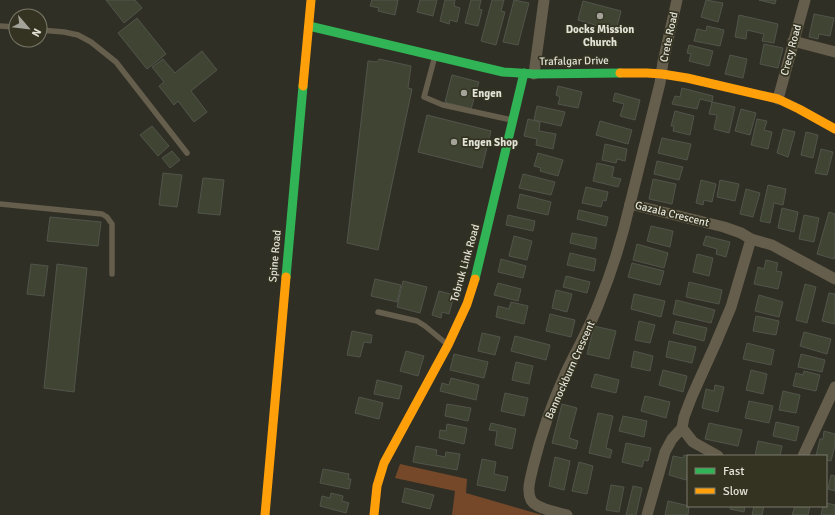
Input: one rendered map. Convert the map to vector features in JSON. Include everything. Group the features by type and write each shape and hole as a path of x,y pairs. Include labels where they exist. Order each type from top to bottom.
{"street":[{"name":"Spine Road","path":"265,515 311,0"},
{"path":"529,74 544,0"},
{"name":"Crete Road","path":"662,74 677,0"},
{"name":"Crecy Road","path":"778,99 805,0"},
{"name":"Trafalgar Drive","path":"309,26 502,72 529,74 647,72 687,78 778,99 835,129"},
{"path":"794,41 835,52"},
{"name":"Tobruk Link Road","path":"374,515 379,476 387,456 448,345 461,318 475,279 513,120 529,74"},
{"name":"Gazala Crescent","path":"662,74 630,204 724,227 741,233 751,239 772,245 835,279"},
{"name":"Bannockburn Crescent","path":"567,515 540,507 531,501 529,493 530,483 539,443 550,412 566,373 599,305 614,265 630,204"},
{"path":"647,515 665,452 672,439 682,428 684,416 692,396 731,307 751,239"},
{"path":"803,455 835,387"},
{"path":"682,428 693,442 716,455"}],"lane":[{"path":"48,31 78,35 91,42 116,62 187,153"},
{"path":"435,56 424,97 443,105 513,120"},
{"path":"0,204 102,214 107,217 112,224 112,274"},
{"path":"378,312 417,321 448,345"}],"shaded area":[{"path":"400,464 467,479 466,493 542,515 452,515 455,491 395,478"}],"building":[{"path":"106,0 135,0 142,8 124,23"},
{"path":"372,0 398,0 395,15 378,11 379,8 370,6"},
{"path":"420,0 437,0 433,16 417,12"},
{"path":"445,0 455,0 454,6 460,8 457,22 450,20 449,24 440,21"},
{"path":"471,0 481,0 479,9 482,10 478,26 465,23"},
{"path":"492,0 504,0 501,11 505,12 496,45 481,41"},
{"path":"514,0 529,3 518,45 503,42"},
{"path":"706,0 723,3 718,22 701,17"},
{"path":"759,0 776,0 775,4"},
{"name":"Docks Mission Church","path":"583,1 621,11 616,31 578,20"},
{"path":"814,14 834,18 830,36 819,34 818,39 809,37"},
{"path":"739,15 778,24 774,43 762,41 764,34 747,30 746,39 735,37"},
{"path":"137,18 166,54 147,69 118,33"},
{"path":"707,26 724,30 720,46 694,41 697,29 706,31"},
{"path":"764,44 783,48 778,68 760,64"},
{"path":"689,45 713,51 709,66 689,61 691,54 687,53"},
{"path":"202,51 217,70 191,91 207,112 194,122 178,101 174,105 159,86 164,82 152,67 163,59 175,73"},
{"path":"730,55 747,59 743,78 725,74"},
{"path":"379,59 411,66 408,88 412,89 378,250 347,243 368,61 377,62"},
{"path":"452,75 479,82 471,109 445,102"},
{"path":"558,86 582,92 578,108 558,104 560,97 556,95"},
{"path":"682,88 713,96 712,102 700,99 697,109 672,104 675,96 680,97"},
{"path":"615,93 640,100 635,120 620,116 624,104 613,101"},
{"path":"712,102 735,107 729,133 714,129 717,115 709,114"},
{"path":"537,106 565,112 561,126 534,120"},
{"path":"741,109 756,113 750,135 735,131"},
{"path":"675,111 694,116 690,135 673,131 674,126 671,126"},
{"name":"Engen Shop","path":"427,115 491,131 482,168 418,152"},
{"path":"528,119 540,122 539,131 556,134 553,149 536,145 537,139 524,136"},
{"path":"757,119 767,121 764,130 772,132 768,149 751,145"},
{"path":"600,121 632,130 628,144 596,135"},
{"path":"152,126 169,146 158,156 140,135"},
{"path":"783,129 795,132 788,157 777,153"},
{"path":"806,132 818,135 813,158 801,155"},
{"path":"662,138 691,144 687,160 658,153"},
{"path":"605,144 627,149 625,161 617,159 616,163 602,160"},
{"path":"821,149 833,152 827,175 815,173"},
{"path":"172,151 180,160 170,168 162,158"},
{"path":"538,153 563,160 558,176 540,171 541,168 534,166"},
{"path":"657,161 683,167 679,180 654,174"},
{"path":"597,163 614,167 612,177 621,179 618,187 593,181"},
{"path":"163,173 182,175 177,207 159,205"},
{"path":"523,174 555,182 551,195 519,188"},
{"path":"203,178 224,180 220,215 198,213"},
{"path":"653,179 676,184 672,204 649,199"},
{"path":"701,180 716,184 712,202 704,200 703,205 696,203"},
{"path":"720,180 739,184 735,201 717,197"},
{"path":"768,185 786,189 783,205 774,203 770,223 760,221"},
{"path":"586,187 608,192 606,201 603,200 601,207 582,203"},
{"path":"746,189 760,193 753,217 740,214"},
{"path":"520,194 551,202 548,215 517,208"},
{"path":"782,208 798,212 794,232 778,228"},
{"path":"579,210 608,217 606,226 577,219"},
{"path":"829,212 835,214 834,259 817,254"},
{"path":"508,215 535,221 533,231 506,225"},
{"path":"804,215 819,218 814,242 799,239"},
{"path":"50,217 101,222 98,246 47,241"},
{"path":"651,226 673,231 670,247 647,241"},
{"path":"572,233 597,238 595,249 570,243"},
{"path":"514,236 532,241 527,260 509,256"},
{"path":"706,236 730,242 726,257 716,254 717,249 703,245"},
{"path":"637,244 668,253 664,268 633,260"},
{"path":"570,253 596,259 594,271 567,265"},
{"path":"697,254 713,258 709,276 693,272"},
{"path":"501,259 526,266 523,278 498,272"},
{"path":"766,260 778,263 776,271 782,272 778,289 754,284 758,267 764,269"},
{"path":"632,263 664,271 660,285 628,277"},
{"path":"31,264 48,266 44,296 27,294"},
{"path":"57,264 87,268 74,392 44,388"},
{"path":"566,276 590,282 587,293 563,287"},
{"path":"375,279 401,285 397,302 371,296"},
{"path":"403,281 427,287 420,313 397,307"},
{"path":"689,282 722,290 719,304 686,297"},
{"path":"498,283 521,289 518,301 494,295"},
{"path":"805,284 816,287 807,323 796,320"},
{"path":"556,290 572,294 567,312 552,308"},
{"path":"439,291 454,295 449,314 442,312 441,318 432,315"},
{"path":"829,293 835,294 835,324 822,321"},
{"path":"634,294 665,301 661,317 631,309"},
{"path":"759,295 783,302 779,317 755,311"},
{"path":"676,300 715,310 711,323 673,314"},
{"path":"511,302 528,306 524,324 496,317 498,306 509,309"},
{"path":"550,314 575,320 571,337 546,331"},
{"path":"756,316 779,321 776,335 753,331"},
{"path":"639,321 655,325 650,343 635,340"},
{"path":"676,321 707,328 704,341 673,333"},
{"path":"594,326 616,331 609,359 587,354"},
{"path":"352,331 372,335 371,343 364,342 360,357 347,355"},
{"path":"804,332 831,339 827,354 800,346"},
{"path":"482,333 500,337 495,355 478,351"},
{"path":"515,336 550,345 546,360 511,351"},
{"path":"669,341 696,347 692,363 666,357"},
{"path":"747,343 774,350 771,365 743,359"},
{"path":"406,351 424,356 418,376 400,371"},
{"path":"634,351 653,356 650,371 631,367"},
{"path":"454,354 488,362 484,378 450,370"},
{"path":"801,354 825,360 822,372 798,367"},
{"path":"516,362 533,366 529,384 512,380"},
{"path":"663,370 687,376 683,392 659,385"},
{"path":"751,370 767,374 763,394 746,390"},
{"path":"804,371 820,375 816,391 793,386 796,373 803,375"},
{"path":"595,374 619,380 616,393 591,387"},
{"path":"451,378 479,385 476,400 440,391 442,383 449,385"},
{"path":"377,380 402,386 399,399 374,394"},
{"path":"715,385 724,387 718,412 702,408 706,389 714,391"},
{"path":"783,391 800,395 796,413 779,410"},
{"path":"505,393 528,398 524,416 501,411"},
{"path":"645,396 670,402 666,418 641,411"},
{"path":"359,397 383,403 379,419 355,413"},
{"path":"749,401 773,406 769,423 745,418"},
{"path":"447,404 471,408 468,421 445,416"},
{"path":"562,404 577,408 569,438 578,441 576,449 552,443"},
{"path":"598,413 613,416 606,448 612,450 610,458 589,453"},
{"path":"623,416 647,421 644,437 619,431"},
{"path":"776,422 799,427 796,441 773,436"},
{"path":"491,423 516,429 512,449 495,445 497,431 489,430"},
{"path":"709,423 742,430 738,446 705,439"},
{"path":"447,424 467,428 464,444 439,438 440,430 446,431"},
{"path":"824,431 835,434 835,445 831,461 827,460 827,455 816,455 820,439 823,439"},
{"path":"758,441 782,446 780,455 755,455"},
{"path":"626,443 651,448 648,461 644,460 642,467 622,462"},
{"path":"416,446 437,450 436,455 445,457 446,452 460,454 457,470 413,462"},
{"path":"684,455 687,456 686,480 669,475 673,456 683,458"},
{"path":"555,457 570,461 564,490 549,486"},
{"path":"482,459 496,462 494,474 508,477 505,491 477,485"},
{"path":"579,462 593,466 587,494 572,491"},
{"path":"323,469 349,474 348,479 351,479 349,489 320,483"},
{"path":"831,475 835,476 835,491 828,489"},
{"path":"611,485 624,487 619,512 606,510"},
{"path":"633,486 642,488 636,515 626,515"},
{"path":"405,488 434,495 430,509 402,502"},
{"path":"331,493 343,496 342,501 349,503 346,513 320,506 322,496 330,498"},
{"path":"668,501 689,507 688,515 665,515"},
{"path":"827,503 835,505 835,515 821,515 823,507 827,507"},
{"path":"731,507 745,507 744,512 730,509"},
{"path":"754,507 764,507 762,515 752,515"},
{"path":"795,507 810,507 808,515 792,515"}],"traffic: fast":[{"path":"309,26 503,72 534,74 620,73"},
{"path":"475,279 524,73"},
{"path":"286,277 303,86"}],"traffic: slow":[{"path":"303,86 311,0"},
{"path":"620,73 662,74 687,78 778,99 835,129"},
{"path":"265,515 286,277"},
{"path":"374,515 377,486 384,463 448,345 467,304 475,279"}],"place":[{"name":"Docks Mission Church","path":"600,16"},
{"name":"Engen","path":"464,93"},
{"name":"Engen Shop","path":"454,142"}]}
